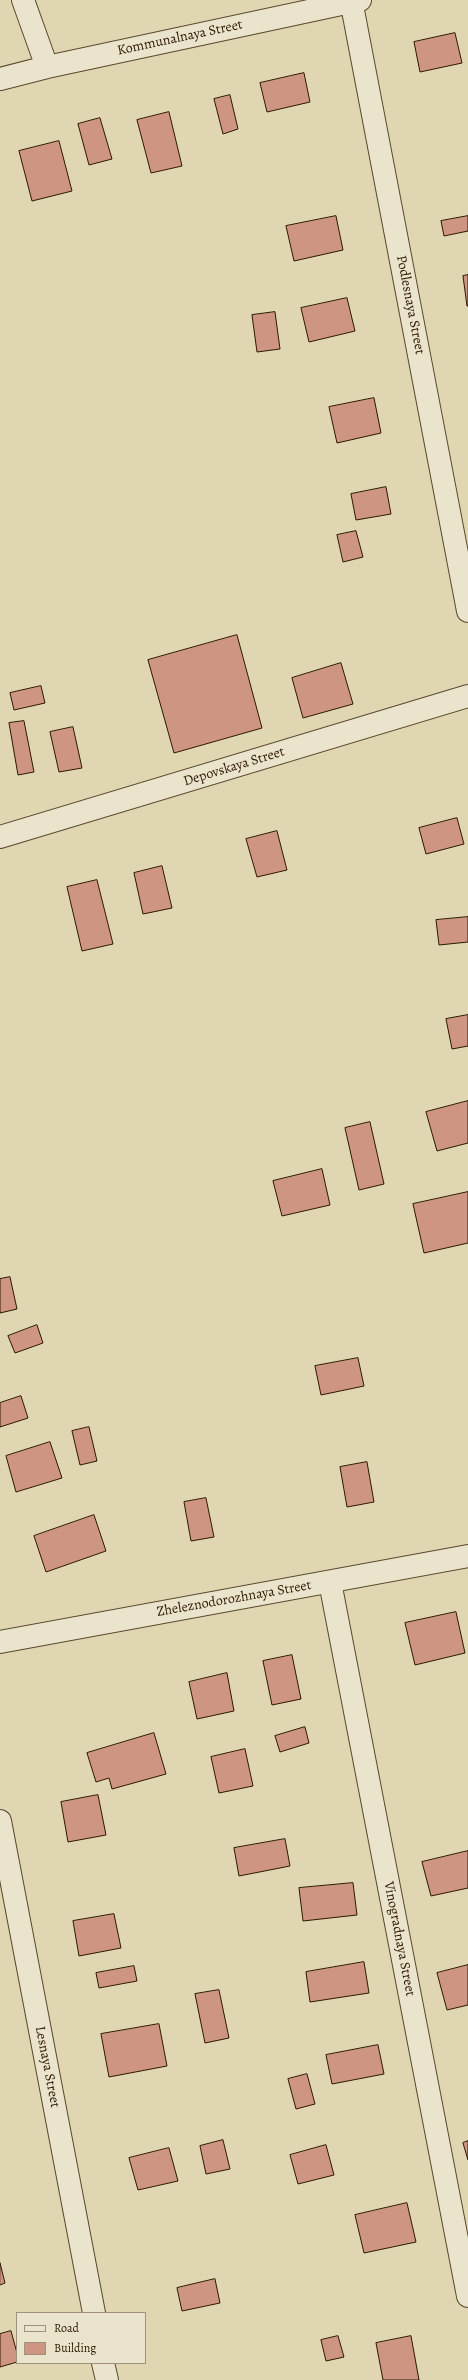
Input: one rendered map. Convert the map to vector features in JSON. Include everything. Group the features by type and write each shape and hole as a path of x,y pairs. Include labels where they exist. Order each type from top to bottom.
{"street":[{"path":"23,0 47,67"},
{"name":"Kommunalnaya Street","path":"0,79 47,67 355,1"},
{"name":"Podlesnaya Street","path":"355,1 468,611"},
{"name":"Depovskaya Street","path":"0,838 468,696"},
{"name":"Zheleznodorozhnaya Street","path":"0,1642 468,1556"},
{"name":"Vinogradnaya Street","path":"330,1582 468,2296"},
{"name":"Lesnaya Street","path":"0,1821 94,2312"},
{"path":"103,2364 107,2380"}],"building":[{"path":"455,33 462,63 420,72 414,42"},
{"path":"304,73 310,102 267,112 260,83"},
{"path":"230,95 238,129 223,134 214,99"},
{"path":"169,112 182,166 151,173 137,120"},
{"path":"100,118 112,159 89,165 78,124"},
{"path":"59,141 72,191 32,201 19,151"},
{"path":"336,216 343,250 294,261 286,226"},
{"path":"468,216 468,231 444,236 441,221"},
{"path":"468,275 468,306 467,306 463,276"},
{"path":"347,298 355,331 309,342 301,308"},
{"path":"275,312 280,349 257,352 252,315"},
{"path":"374,398 381,433 337,443 329,407"},
{"path":"386,487 391,514 356,520 351,494"},
{"path":"356,531 363,557 343,562 337,535"},
{"path":"237,635 262,728 174,753 148,660"},
{"path":"341,663 353,704 303,718 292,678"},
{"path":"41,686 45,703 14,710 10,693"},
{"path":"24,721 34,772 18,775 9,723"},
{"path":"73,727 82,768 59,772 50,732"},
{"path":"457,818 464,844 426,854 419,828"},
{"path":"277,831 287,870 257,877 246,839"},
{"path":"162,866 172,908 143,914 134,873"},
{"path":"97,880 113,944 82,951 67,887"},
{"path":"468,917 468,942 439,945 436,920"},
{"path":"468,1015 468,1046 452,1049 446,1019"},
{"path":"468,1101 468,1143 437,1151 426,1112"},
{"path":"370,1122 384,1184 359,1190 345,1128"},
{"path":"322,1169 330,1205 282,1216 273,1181"},
{"path":"468,1192 468,1243 424,1253 413,1204"},
{"path":"10,1277 17,1309 0,1313 0,1279"},
{"path":"37,1325 43,1343 15,1353 8,1336"},
{"path":"358,1358 364,1386 321,1395 315,1366"},
{"path":"21,1396 28,1418 0,1427 0,1403"},
{"path":"89,1427 97,1461 80,1465 72,1431"},
{"path":"50,1442 62,1478 16,1492 6,1456"},
{"path":"367,1462 374,1502 347,1507 340,1467"},
{"path":"206,1498 214,1537 191,1541 184,1502"},
{"path":"94,1515 106,1551 46,1572 34,1536"},
{"path":"456,1612 465,1653 415,1665 405,1623"},
{"path":"292,1655 301,1699 272,1705 263,1661"},
{"path":"227,1673 234,1711 197,1719 189,1682"},
{"path":"305,1727 309,1743 280,1752 275,1736"},
{"path":"154,1733 166,1774 112,1789 109,1778 96,1782 87,1753"},
{"path":"245,1749 253,1786 219,1793 211,1757"},
{"path":"98,1795 106,1835 68,1842 61,1802"},
{"path":"285,1839 290,1866 239,1876 234,1848"},
{"path":"468,1851 468,1888 431,1896 422,1862"},
{"path":"353,1883 357,1915 303,1921 299,1888"},
{"path":"114,1914 121,1948 79,1956 73,1921"},
{"path":"364,1962 369,1993 310,2002 306,1972"},
{"path":"468,1965 468,2005 447,2010 437,1973"},
{"path":"134,1966 137,1981 99,1988 96,1973"},
{"path":"219,1990 229,2038 205,2043 195,1994"},
{"path":"159,2024 167,2066 109,2077 101,2034"},
{"path":"378,2045 384,2074 332,2084 326,2055"},
{"path":"307,2074 315,2104 296,2109 288,2079"},
{"path":"223,2140 230,2169 206,2174 200,2146"},
{"path":"468,2141 468,2160 463,2143"},
{"path":"326,2145 334,2175 298,2184 290,2155"},
{"path":"169,2148 178,2181 138,2190 129,2158"},
{"path":"407,2203 416,2242 364,2253 355,2215"},
{"path":"0,2263 5,2283 0,2285"},
{"path":"215,2279 220,2303 182,2311 177,2288"},
{"path":"11,2331 16,2349 16,2362 0,2367 0,2334"},
{"path":"338,2336 344,2357 326,2361 321,2340"},
{"path":"411,2336 419,2380 383,2380 376,2343"}]}
